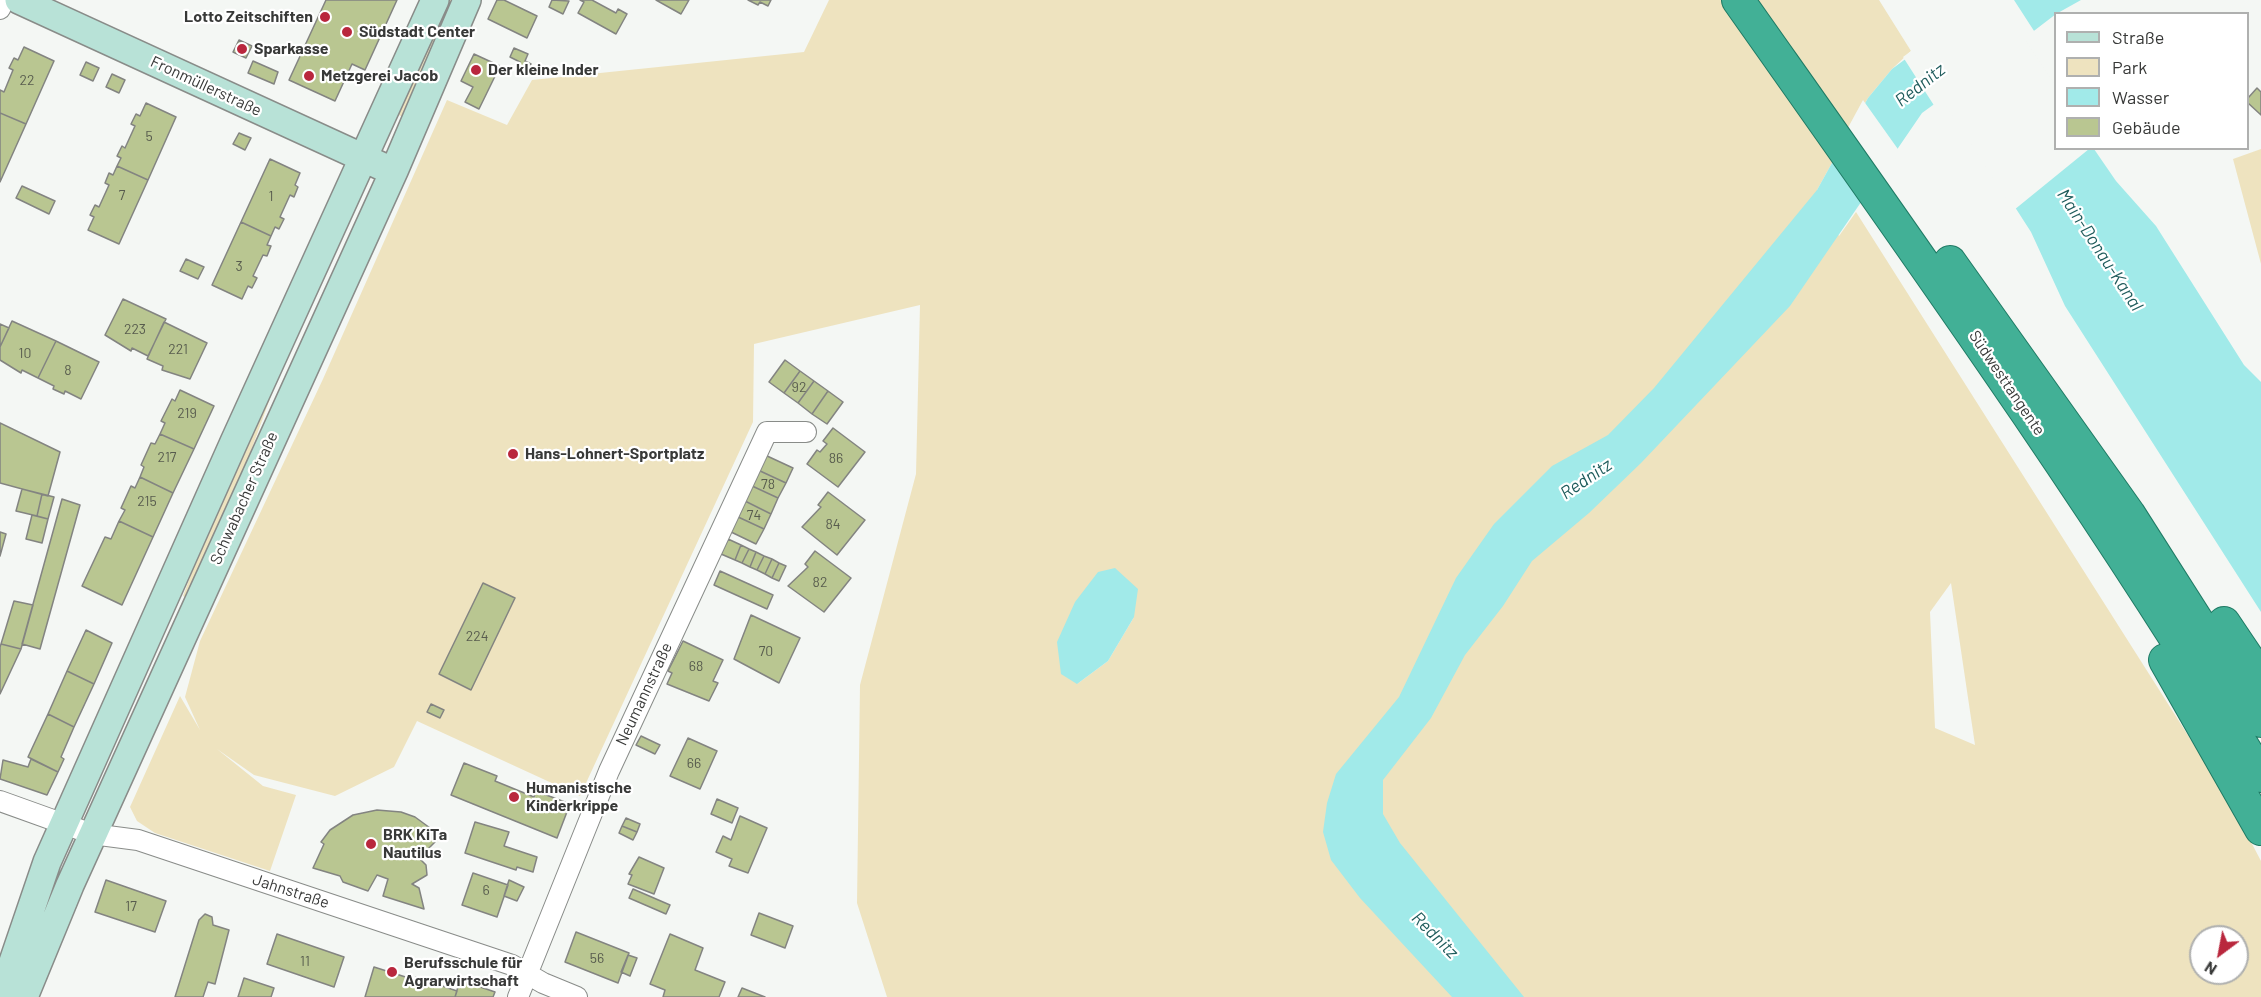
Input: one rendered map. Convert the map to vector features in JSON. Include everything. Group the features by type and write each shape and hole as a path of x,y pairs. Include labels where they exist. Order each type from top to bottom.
{"highway":[{"name":"Südwesttangente","path":"1738,0 2081,446 2167,570 2261,721"},
{"name":"Südwesttangente","path":"1764,0 2261,776"},
{"path":"2081,446 2144,504 2261,678"},
{"path":"2111,539 2139,614 2261,829"}],"main road":[{"name":"Fronmüllerstraße","path":"20,0 393,171"},
{"name":"Schwabacher Straße","path":"1,997 47,862 242,423 435,0"},
{"name":"Schwabacher Straße","path":"24,997 92,834 393,171 467,0"}],"street":[{"path":"0,9 4,0"},
{"name":"Neumannstraße","path":"518,997 609,771 767,432 806,432"},
{"name":"Jahnstraße","path":"0,801 92,834 138,840 512,965 577,997"}],"green space":[{"path":"446,0 455,0 403,117 394,113"},
{"path":"829,0 1965,0 1892,69 1868,98 1817,190 1839,236 1856,212 2229,800 2261,861 2261,997 887,997 857,903 860,685 916,474 920,305 754,344 753,422 580,796 417,721 394,767 335,796 254,775 217,749 263,786 296,795 270,871 155,833 137,821 130,807 180,696 200,730 185,697 200,641 323,379 447,100 507,125 532,80 804,52","holes":["1951,583 1975,745 1935,728 1930,612","1134,617 1108,661 1077,684"]},
{"path":"2261,149 2261,264 2233,159"},
{"path":"271,383 275,385 241,478 187,598 183,596 216,508"}],"water":[{"path":"1882,0 2081,0 2060,12 2054,12 2054,16 2022,40 2054,142 2054,150 2095,150 2116,181 2156,226 2244,365 2261,382 2261,612 2065,306 2031,232 1944,97 1922,113 1790,306 1641,463 1589,513 1532,561 1503,606 1465,655 1431,718 1383,780 1383,814 1400,843 1524,997 1452,997 1360,898 1331,860 1323,832 1327,803 1336,774 1399,697 1456,578 1494,524 1552,466 1608,435 1654,388 1817,190 1868,98 1892,69 1915,52"},
{"path":"1115,568 1138,589 1134,617 1108,661 1077,684 1061,674 1057,642 1075,602 1098,572"}],"pier":[{"path":"1879,0 2014,0 2036,34 2026,41 2054,83 2054,150 2088,150 2014,210 1943,101 1935,107 1903,57 1911,51"},
{"path":"1863,100 1900,152 1864,205 1831,159"}],"building":[{"name":"Südstadt Center","path":"326,0 397,0 365,70 352,64 335,101 289,80"},
{"path":"497,0 504,0 537,16 527,38 488,19"},
{"path":"552,0 569,1 563,14 549,7"},
{"path":"580,0 592,0 616,13 618,9 627,14 616,34 578,13 584,2"},
{"path":"656,0 689,0 681,14"},
{"path":"748,0 771,0 768,6 760,2 758,5"},
{"name":"Sparkasse","path":"239,40 252,46 246,58 233,52"},
{"path":"24,47 54,61 26,124 0,113 0,90 4,92 13,70 9,68 14,58 18,60"},
{"path":"514,48 528,54 525,61 531,64 526,75 516,70 520,62 510,57"},
{"path":"474,54 500,66 479,109 465,102 473,87 461,81"},
{"path":"253,61 278,72 274,84 248,73"},
{"path":"86,62 99,68 93,81 80,75"},
{"path":"112,74 125,80 119,93 106,87"},
{"path":"2257,88 2261,92 2261,115 2249,104 2249,97"},
{"path":"146,103 176,117 148,180 117,166 121,158 117,156 122,146 125,148 135,126 131,124 136,114 140,116"},
{"path":"0,113 26,124 0,182"},
{"path":"239,133 251,138 245,150 233,144"},
{"path":"270,159 300,173 295,185 298,187 294,197 290,195 280,217 284,219 279,229 275,227 271,236 241,222"},
{"path":"117,166 148,180 119,244 88,230 94,217 90,215 95,205 99,207 109,185 105,183 109,173 113,175"},
{"path":"22,186 55,201 49,214 16,198"},
{"path":"241,222 271,236 267,245 271,246 267,256 263,255 253,276 257,278 252,288 248,286 242,299 212,285"},
{"path":"186,259 204,267 198,279 180,271"},
{"path":"123,299 166,319 148,356 132,348 131,351 105,335"},
{"path":"12,321 56,341 38,378 22,370 21,373 0,360 0,347"},
{"path":"164,322 207,343 190,379 162,370 163,366 147,359"},
{"path":"0,324 9,328 0,347"},
{"path":"56,341 99,362 81,399 65,391 64,394 53,389 54,386 38,378"},
{"path":"785,360 800,371 784,393 769,382"},
{"path":"800,371 814,381 798,403 784,393"},
{"path":"814,381 828,391 812,414 798,403"},
{"path":"180,390 214,406 194,449 160,434 165,423 161,421 172,399 175,401"},
{"path":"828,391 843,402 827,424 812,414"},
{"path":"0,423 60,452 48,496 0,483"},
{"path":"833,428 865,452 838,487 807,464 817,450 820,452 827,444 823,441"},
{"path":"160,434 194,449 173,493 140,477 144,467 141,465 151,443 155,444"},
{"path":"765,455 793,468 786,483 758,470"},
{"path":"758,470 786,483 778,498 750,485"},
{"path":"140,477 173,493 153,537 119,521 125,510 121,508 131,486 135,488"},
{"path":"750,485 778,498 771,514 743,500"},
{"path":"22,489 42,494 37,516 16,511"},
{"path":"828,492 865,520 837,555 802,527 821,507 818,505"},
{"path":"42,494 54,497 48,519 37,516"},
{"path":"62,499 80,505 40,649 22,644"},
{"path":"743,500 771,514 764,529 736,516"},
{"path":"32,515 48,519 42,543 26,539"},
{"path":"736,516 764,529 756,544 729,531"},
{"path":"119,521 153,537 122,605 82,586 105,537 111,539"},
{"path":"0,532 6,534 0,556"},
{"path":"728,539 741,545 735,560 721,554"},
{"path":"741,545 749,549 742,563 735,560"},
{"path":"749,549 756,552 750,567 742,563"},
{"path":"815,551 851,578 824,612 788,586 808,567 805,564"},
{"path":"756,552 764,556 757,570 750,567"},
{"path":"764,556 772,559 765,574 757,570"},
{"path":"772,559 779,563 772,578 765,574"},
{"path":"779,563 786,566 779,581 772,578"},
{"path":"720,571 773,595 767,609 714,585"},
{"path":"483,583 515,598 471,690 439,674"},
{"path":"14,601 33,605 21,649 1,644"},
{"path":"751,615 800,638 779,683 734,659"},
{"path":"86,630 112,643 94,684 67,671"},
{"path":"683,641 723,660 713,681 718,683 709,701 667,684 672,673 668,671"},
{"path":"1,644 21,649 0,694 0,647"},
{"path":"67,671 94,684 74,727 48,714"},
{"path":"431,704 444,710 440,718 427,712"},
{"path":"48,714 74,727 61,757 64,759 58,772 28,757"},
{"path":"641,736 660,745 655,754 636,745"},
{"path":"688,738 717,751 700,789 670,776"},
{"path":"31,759 58,772 47,795 0,779 3,760 28,767"},
{"path":"464,763 497,776 495,781 534,797 536,791 570,804 557,838 451,795"},
{"path":"717,799 738,808 732,823 711,814"},
{"path":"377,810 401,812 415,817 441,836 419,858 426,865 427,875 412,884 419,888 424,909 383,896 388,879 377,875 368,891 343,882 340,876 313,868 324,844 321,842 330,830 353,815"},
{"path":"740,816 767,828 748,873 729,866 732,859 716,852 723,836 731,840"},
{"path":"626,818 640,824 637,832 622,826"},
{"path":"475,822 509,832 504,846 537,857 533,872 517,867 516,870 465,853"},
{"path":"622,826 637,832 633,840 619,833"},
{"path":"639,857 664,868 654,894 628,884 632,875 629,874"},
{"path":"473,873 508,885 497,917 462,905"},
{"path":"106,880 166,901 155,932 95,912"},
{"path":"509,880 524,887 517,901 504,896"},
{"path":"633,889 670,905 666,914 629,898"},
{"path":"759,913 793,926 785,948 751,935"},
{"path":"205,914 212,917 213,925 229,930 215,984 208,982 203,997 175,997 199,920"},
{"path":"576,932 629,953 618,983 565,962"},
{"path":"277,934 344,957 334,987 267,964"},
{"path":"670,934 703,948 695,970 725,982 719,997 663,997 665,990 650,984"},
{"path":"628,955 637,958 630,976 621,972"},
{"path":"374,967 415,980 416,977 457,991 455,997 365,997"},
{"path":"244,978 274,988 271,997 238,997"},
{"path":"460,980 495,992 493,997 455,997"},
{"path":"742,988 765,997 738,997"}],"place":[{"name":"Lotto Zeitschiften","path":"325,17"},
{"name":"Südstadt Center","path":"347,32"},
{"name":"Sparkasse","path":"242,49"},
{"name":"Der kleine Inder","path":"476,70"},
{"name":"Metzgerei Jacob","path":"309,76"},
{"name":"Hans-Lohnert-Sportplatz","path":"513,454"},
{"name":"Humanistische Kinderkrippe","path":"514,797"},
{"name":"BRK KiTa Nautilus","path":"371,844"},
{"name":"Berufsschule für Agrarwirtschaft","path":"392,972"}],"water label":[{"name":"Rednitz","path":"1920,85"},
{"name":"Main-Donau-Kanal","path":"2100,250"},
{"name":"Rednitz","path":"1586,479"},
{"name":"Rednitz","path":"1435,935"}]}
